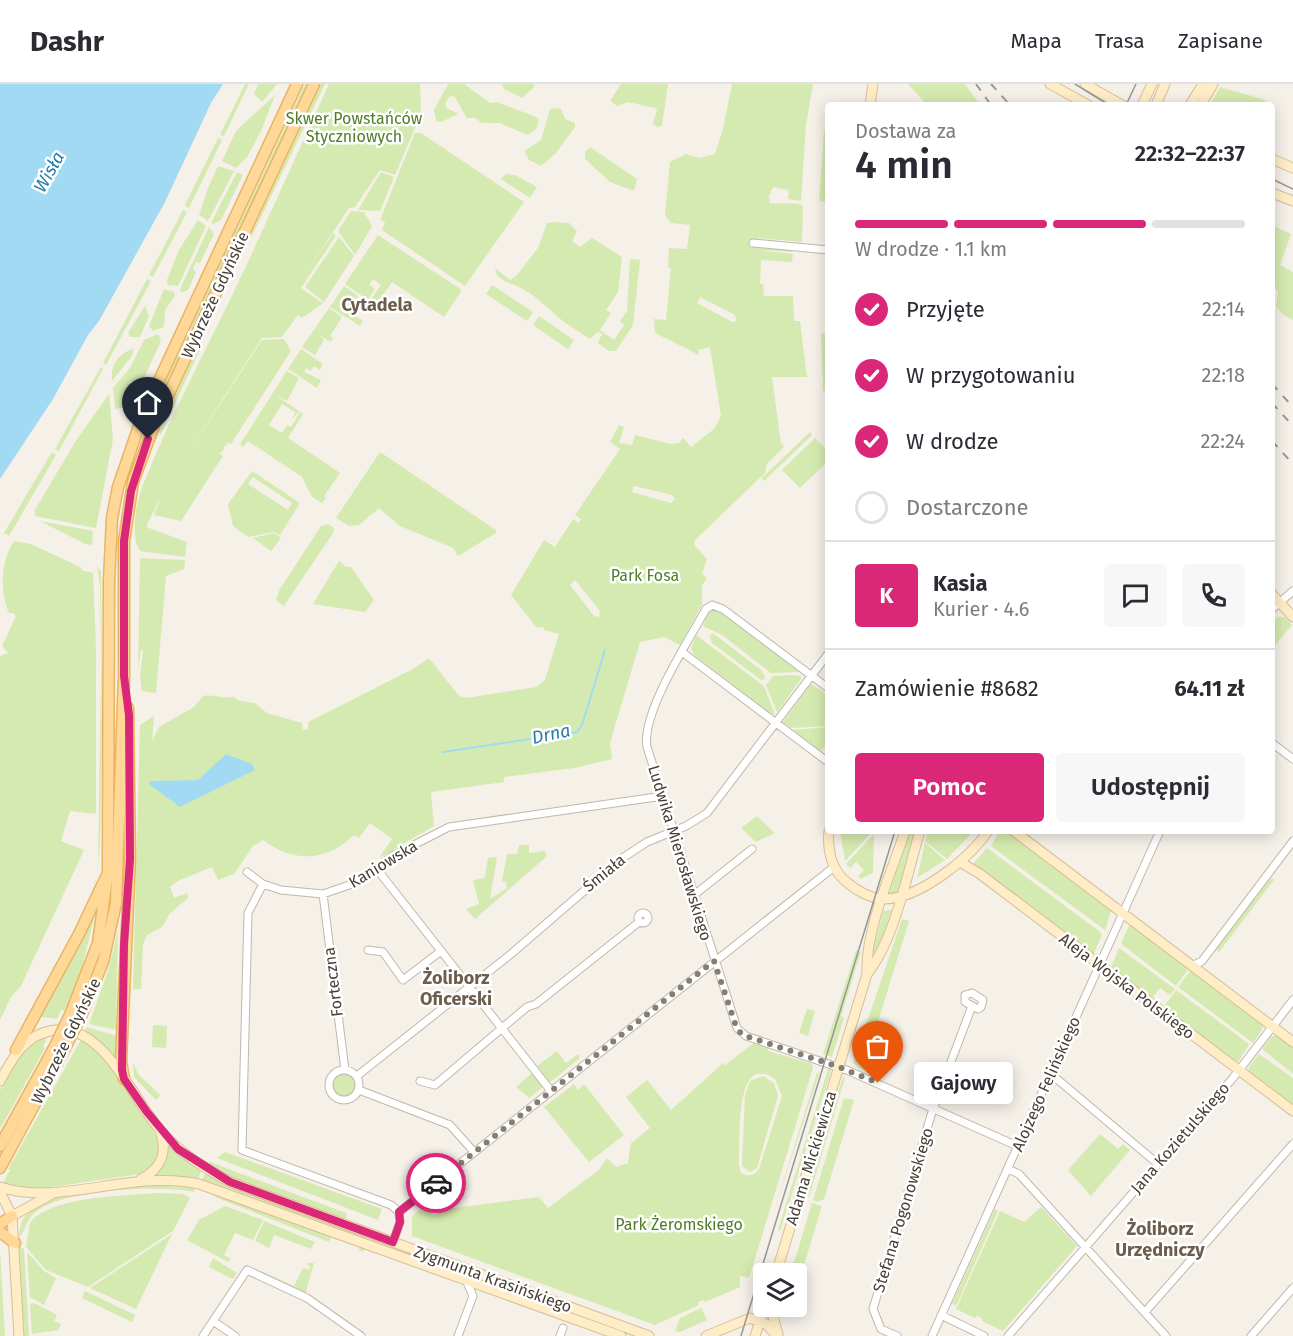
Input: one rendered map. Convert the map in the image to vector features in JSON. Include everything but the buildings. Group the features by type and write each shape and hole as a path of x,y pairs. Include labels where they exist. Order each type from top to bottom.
{"main road":[{"name":"Wybrzeże Gdyńskie","path":"1,1165 65,1048 98,943 108,871 110,562 112,518 118,487 142,417 297,84"},
{"name":"Wybrzeże Gdyńskie","path":"0,1146 52,1050 76,1016 103,962 116,903 124,676 124,534 131,491 140,462 172,386 314,84"},
{"path":"870,102 873,84"},
{"path":"1050,84 1083,102"},
{"path":"1085,84 1117,102"},
{"path":"1143,102 1152,84"},
{"path":"1192,102 1203,84"},
{"path":"1203,102 1213,84"},
{"path":"1157,102 1164,87"},
{"path":"1275,160 1293,168"},
{"path":"1275,194 1293,201"},
{"path":"1276,606 1293,617"},
{"path":"124,676 129,715 130,859 122,1012 121,1061 124,1079"},
{"path":"829,834 829,848 834,867 843,879 854,888 883,899 900,896 925,884 960,862 984,834"},
{"name":"Adama Mickiewicza","path":"779,1263 867,975 869,951 904,834"},
{"name":"Adama Mickiewicza","path":"867,975 876,964 919,834"},
{"path":"1018,834 1293,1042"},
{"name":"Aleja Wojska Polskiego","path":"960,862 974,870 1293,1111"},
{"path":"0,1080 79,934 108,871"},
{"name":"Zygmunta Krasińskiego","path":"16,1050 35,1037 51,1031 79,1033 98,1046 158,1128 193,1161 230,1182 465,1279 621,1336"},
{"path":"136,1180 156,1168 163,1157 163,1143 158,1128"},
{"name":"Zygmunta Krasińskiego","path":"0,1187 22,1192 56,1192 136,1180 182,1181 212,1187 650,1336"},
{"path":"0,1192 12,1216 19,1336"},
{"path":"0,1224 56,1192"},
{"path":"0,1232 15,1243"},
{"path":"755,1336 760,1317"},
{"path":"773,1317 778,1336"},
{"path":"706,1336 746,1318 759,1320 778,1336"}],"street":[{"path":"753,243 825,250"},
{"path":"1276,606 1293,591"},
{"name":"Ludwika Mierosławskiego","path":"812,676 714,605 706,609 669,673 646,738 714,961 741,1033 839,1067 1017,1146"},
{"path":"682,652 825,760"},
{"name":"Śmiała","path":"357,1076 470,987 621,859 647,842 696,821 711,809 825,658"},
{"path":"812,676 825,686"},
{"path":"1275,745 1293,759"},
{"name":"Kaniowska","path":"263,884 290,892 322,894 353,884 398,852 449,827 663,796"},
{"name":"Alojzego Felińskiego","path":"935,1335 941,1315 1159,834"},
{"path":"1192,966 1202,961 1293,841"},
{"path":"694,895 752,849"},
{"path":"399,1212 834,867"},
{"path":"375,868 551,1091"},
{"path":"247,872 263,884 248,914 242,1150 391,1205 399,1212 400,1222 392,1247"},
{"name":"Forteczna","path":"322,894 345,1070"},
{"path":"420,1081 435,1085 527,1007 536,1005 639,922"},
{"path":"368,950 383,952 404,980 441,951"},
{"name":"Jana Kozietulskiego","path":"1008,1336 1239,1071 1293,1000"},
{"name":"Stefana Pogonowskiego","path":"897,1336 881,1329 872,1311 933,1109 972,1006"},
{"path":"345,1070 357,1076 359,1090 353,1098 343,1101 330,1092 332,1077 345,1070"},
{"path":"1051,1074 1158,1164"},
{"path":"359,1090 450,1125 474,1152"},
{"path":"1145,1312 1293,1144"},
{"path":"1008,1169 1019,1174 1166,1336"},
{"path":"203,1336 247,1270 307,1298 361,1336"},
{"path":"465,1279 473,1296"},
{"path":"459,1335 473,1296 489,1288"},
{"path":"1251,1336 1293,1288"},
{"path":"941,1315 984,1336"},
{"path":"213,1321 235,1336"},
{"path":"560,1336 562,1328"}],"green space":[{"path":"245,84 249,84 224,136 220,135"},
{"path":"258,84 277,84 262,102 254,94"},
{"path":"305,84 307,84 143,436 161,391"},
{"path":"321,84 325,84 250,240 252,232"},
{"name":"Skwer Powstańców Styczniowych","path":"329,84 420,84 421,114 395,175 380,170 355,207 349,208 301,280 334,232 335,237 301,288 323,303 302,318 298,315 282,337 262,338 177,470 262,340 284,339 291,351 231,444 225,442 228,444 219,453 223,456 181,521 154,515 161,496 146,527 187,542 185,557 140,551 135,535 135,525 139,496 145,480"},
{"path":"448,84 464,84 490,103 497,102 536,117 539,120 536,129 527,135 500,123 482,123 475,118 467,118 454,96 449,97 445,104 447,108 458,114 441,122 436,121 434,110"},
{"path":"502,84 532,84 535,86 522,98 504,89"},
{"path":"621,84 668,84 662,126 657,127 653,123 657,110 655,108 628,102 617,106 610,101"},
{"name":"Park Fosa","path":"732,84 813,84 806,125 801,201 788,199 789,190 773,187 769,196 770,203 800,204 803,207 802,242 758,238 756,246 791,250 791,252 756,250 793,254 792,262 761,260 760,284 763,284 764,296 793,296 794,321 800,321 807,377 772,377 781,444 785,446 767,464 765,473 694,541 695,546 707,559 702,574 707,578 702,586 702,605 680,645 664,637 640,642 610,744 612,759 574,768 504,777 504,782 431,792 434,826 379,858 392,839 370,823 359,838 354,835 344,844 321,855 298,856 286,853 263,840 253,846 234,874 218,880 212,867 178,881 170,887 174,898 187,893 188,898 170,913 162,927 147,935 143,944 141,989 133,989 140,725 154,716 152,741 159,727 194,707 203,696 210,696 234,697 240,701 255,703 267,713 302,723 303,730 308,729 308,722 413,669 429,658 459,696 466,698 536,687 545,680 559,634 544,630 544,627 537,628 511,595 544,540 555,547 573,519 579,523 581,519 575,515 620,449 610,442 619,425 624,427 619,443 632,445 635,435 670,444 679,443 683,438 691,447 714,429 721,416 710,347 698,350 699,355 655,333 654,319 666,320 671,268 668,267 669,248 687,249 690,225 671,223 665,215 670,162 686,154 699,158 715,154 723,129","holes":["700,297 735,315 737,321 732,322 697,303","634,486 672,495 675,499 671,503 632,492","575,580 600,611 599,617 594,616 570,585"]},
{"path":"908,84 965,84 978,102 924,102"},
{"path":"1220,87 1266,102 1212,102"},
{"path":"275,95 261,131 247,157 236,168 222,161 236,131"},
{"path":"550,109 561,109 565,119 575,123 575,127 556,153 541,166 529,160 524,151 541,140"},
{"path":"824,130 825,130 825,202 819,201"},
{"path":"415,133 421,133 524,202 465,286 382,230 385,222 380,220"},
{"path":"218,138 222,140 189,208 185,206 186,203"},
{"path":"590,147 637,179 634,191 610,182 585,159 585,152"},
{"path":"218,166 234,171 208,221 199,215"},
{"path":"237,172 243,175 221,220 213,224 211,223"},
{"path":"381,172 394,177 380,211 358,210"},
{"path":"506,174 515,175 537,187 530,198 501,179"},
{"path":"183,210 187,212 153,277 149,275"},
{"path":"351,211 364,212 372,226 355,255 338,231"},
{"path":"198,220 206,226 178,286 168,285 167,280 179,250"},
{"path":"547,223 569,223 577,231 572,241 580,247 592,238 622,257 618,292 606,310 611,313 600,330 614,340 624,325 620,321 627,311 630,259 640,260 633,325 616,351 609,351 598,343 602,334 598,332 590,339 563,321 531,294 504,280 496,273 495,268 510,280 516,276 538,248"},
{"path":"1275,226 1291,234 1280,265 1293,272 1293,320 1283,315 1276,306 1278,292 1275,288"},
{"path":"209,227 214,234 200,263 196,262 193,268 196,272 188,290 180,291 181,287"},
{"path":"378,235 462,290 444,317 392,282 376,305 370,301 381,285 373,279 369,285 375,289 368,300 345,284"},
{"path":"339,237 354,256 324,302 305,287"},
{"path":"147,279 151,281 106,365 103,363"},
{"path":"492,285 533,312 527,321 486,294"},
{"path":"344,286 358,296 348,311 363,321 360,326 330,307"},
{"path":"164,289 174,292 175,296 165,310 164,327 153,331 149,326"},
{"path":"145,306 149,316 140,337 130,337 128,333"},
{"path":"329,308 342,317 330,336 333,338 331,342 319,335 324,340 315,355 302,347"},
{"path":"539,316 574,340 568,349 533,325"},
{"path":"158,334 161,341 131,406 115,409 113,388 130,368 144,340"},
{"path":"821,334 825,334 825,391 823,391"},
{"path":"199,344 202,345 161,434 158,432"},
{"path":"134,348 132,356 112,381 114,364 124,353"},
{"path":"301,349 323,364 320,370 314,366 311,371 306,368 304,372 321,380 317,388 288,369"},
{"path":"101,367 103,369 59,451 55,449"},
{"path":"287,371 299,378 287,401 278,397 299,411 292,420 295,412 282,404 269,425 282,433 287,425 291,427 300,412 303,414 288,438 340,473 324,496 326,498 322,503 312,497 302,477 248,441 243,447 240,444"},
{"path":"109,394 113,439 96,528 35,516 35,510 75,442"},
{"path":"810,432 812,435 764,481 762,478"},
{"path":"815,438 825,448 825,464 800,488 782,470"},
{"path":"52,452 56,455 9,536 4,533"},
{"path":"380,452 496,530 496,533 458,556 453,548 400,526 379,508 359,525 349,526 336,518"},
{"path":"252,471 300,503 280,535 274,532 248,537 233,526 228,504","holes":["253,477 292,503 288,510 248,484"]},
{"path":"40,521 93,531 92,545 85,544"},
{"path":"328,524 334,528 333,533 284,606 276,600 280,589 321,526"},
{"path":"274,533 281,538 271,551 253,538"},
{"path":"14,541 31,544 82,568 81,570 93,573 96,649 96,814 70,811 61,841 84,850 21,986 11,997 0,1020 0,656 8,653 2,646 16,616 9,613 3,587 6,558"},
{"path":"140,558 185,560 184,569 166,576 156,693 142,691 140,676 143,651 141,650 138,668"},
{"path":"339,561 346,567 351,567 374,600 365,612 313,604"},
{"path":"97,566 101,571 102,709 98,865 101,664 100,585"},
{"path":"714,609 720,611 800,672 771,673 722,635 703,626 709,611"},
{"path":"1278,617 1285,617 1292,625 1275,645 1275,620"},
{"path":"714,634 761,670 766,679 761,680 712,643 709,635"},
{"path":"696,635 764,686 775,714 771,714 694,655 691,648"},
{"path":"773,676 801,676 801,679 777,712 766,685"},
{"path":"811,684 825,693 825,726 791,728 783,722"},
{"path":"825,727 825,746 821,751 793,730"},
{"path":"757,816 775,833 756,842 741,828"},
{"path":"840,834 870,834 845,861"},
{"path":"874,834 873,873 861,879 858,876 864,870 856,862 850,868 846,864"},
{"path":"908,834 916,834 897,893 889,894"},
{"path":"927,834 971,834 947,859 925,841"},
{"path":"997,834 1015,834 1112,908 1105,930 991,846"},
{"path":"925,843 945,860 917,878"},
{"path":"519,845 529,845 529,853 545,851 547,856 475,919 466,909 479,904 473,881 485,877 488,858 497,857 490,899 507,888 506,882 502,881 507,854 517,854"},
{"path":"987,848 1099,931 1102,935 1093,955 972,865"},
{"path":"97,876 89,906 31,1013 91,898"},
{"path":"1271,878 1274,880 1219,952 1216,949"},
{"path":"892,910 877,952 873,951 883,911"},
{"path":"95,915 80,975 64,1011 61,1010 57,1019 41,1017"},
{"path":"902,919 909,921 865,1064 877,1072 875,1077 853,1063"},
{"path":"1131,922 1190,967 1176,986 1121,943"},
{"path":"118,931 116,1030 89,1024 108,971"},
{"path":"1119,948 1175,989 1170,995 1160,988 1153,997 1163,1005 1161,1008 1110,970"},
{"path":"856,950 861,952 841,1016 844,1018 832,1057 823,1054"},
{"path":"1195,970 1263,1022 1262,1030 1253,1043 1178,987 1189,972"},
{"path":"1176,990 1249,1044 1239,1061 1233,1062 1162,1009"},
{"path":"807,1009 815,1011 808,1036 799,1033"},
{"path":"153,1025 167,1026 166,1048 152,1047"},
{"path":"87,1027 116,1036 115,1061 85,1032"},
{"path":"49,1034 43,1046 45,1048 0,1129 0,1091 3,1082 19,1057 33,1043"},
{"path":"1279,1034 1293,1044 1293,1074 1262,1049 1271,1037"},
{"path":"82,1038 107,1061 151,1127 158,1142 157,1159 140,1174 39,1189 3,1183 10,1170 8,1169"},
{"name":"Park Żeromskiego","path":"754,1043 768,1048 768,1051 812,1064 813,1068 749,1278 740,1276 740,1287 705,1302 704,1300 698,1302 699,1305 655,1325 412,1236 412,1216 422,1208 435,1215 440,1210 539,1197 548,1208 599,1170 607,1158 616,1167 628,1163 631,1143 650,1128 626,1097 647,1080 671,1110 723,1063 725,1065","holes":["756,1074 766,1074 775,1079 782,1096 759,1169 751,1175 746,1175 741,1173 739,1166 740,1116 745,1089"]},
{"path":"557,1051 566,1063 578,1054 580,1058 549,1083 537,1066"},
{"path":"1259,1054 1293,1078 1293,1108 1248,1072"},
{"path":"133,1062 138,1074 160,1095 156,1100 134,1077"},
{"path":"829,1066 831,1071 780,1231 778,1230"},
{"path":"344,1073 353,1077 357,1086 353,1095 344,1099 335,1095 331,1086 335,1077"},
{"path":"532,1073 543,1087 529,1098 516,1087"},
{"path":"817,1073 819,1074 772,1218"},
{"path":"763,1076 774,1083 778,1096 757,1168 750,1172 742,1166 745,1095 750,1081"},
{"path":"843,1077 845,1078 809,1197 807,1196"},
{"path":"574,1084 578,1090 584,1084 624,1135 589,1162 544,1107"},
{"path":"844,1098 854,1100 824,1199 817,1202 813,1200"},
{"path":"1100,1134 1118,1149 1123,1144 1130,1150 1091,1196 1068,1170"},
{"path":"166,1142 201,1171 198,1180 154,1175"},
{"path":"225,1152 382,1209 378,1220 217,1158"},
{"path":"210,1162 346,1213 347,1217 341,1219 240,1181 208,1166"},
{"path":"205,1173 220,1181 369,1237 368,1240 202,1181"},
{"path":"141,1184 195,1188 194,1192 136,1189 90,1193 69,1198 37,1211 19,1237 24,1217 35,1207 48,1200 79,1192"},
{"path":"157,1193 183,1194 190,1198 173,1231 88,1287 46,1270 26,1247 30,1223 40,1214 54,1207 89,1199"},
{"path":"216,1193 365,1247 363,1252 359,1250 359,1246 331,1236 329,1242 215,1197"},
{"path":"812,1203 822,1206 805,1263 794,1263"},
{"path":"225,1206 263,1220 253,1240 235,1233 224,1255 231,1259 228,1262 187,1240 199,1220"},
{"path":"1041,1207 1077,1246 1003,1331 982,1321 982,1318 977,1316 975,1318 956,1309 1000,1211 1024,1222"},
{"path":"995,1209 998,1211 956,1306 952,1304"},
{"path":"264,1221 315,1242 311,1249 274,1235 269,1248 255,1241"},
{"path":"172,1234 136,1309 90,1288"},
{"path":"19,1246 24,1249 29,1336 24,1336"},
{"path":"0,1251 5,1336 0,1336"},
{"path":"405,1251 639,1336 632,1336 404,1253"},
{"path":"27,1252 44,1271 56,1278 44,1305 30,1297"},
{"path":"213,1258 237,1273 233,1279 209,1267"},
{"path":"306,1263 314,1263 305,1295 260,1274 261,1271 294,1286 303,1268 309,1270 310,1266"},
{"path":"85,1291 135,1315 132,1322 82,1298"},
{"path":"34,1303 57,1315 54,1321 61,1324 58,1330 32,1334 30,1304"},
{"path":"701,1308 707,1320 680,1332 675,1331 680,1318"}],"water":[{"name":"Wisła","path":"0,84 223,84 211,103 165,202 99,321 88,335 53,399 0,479"},
{"path":"226,754 252,764 255,770 180,807 150,785 149,782 154,781 198,780"}],"waterway":[{"name":"Drna","path":"443,752 577,732 582,725 605,650"}],"tram line":[{"path":"1075,84 1104,102"},
{"path":"1127,102 1136,84"},
{"path":"1275,180 1293,189"},
{"path":"741,1336 894,834"}],"railway":[{"path":"976,84 989,102"},
{"path":"991,84 1007,102"},
{"path":"1275,387 1293,407"},
{"path":"1275,406 1293,426"},
{"path":"1275,444 1293,464"}],"way so far":[{"path":"436,1183 714,961 737,1029 743,1035 839,1067 878,1083"}],"place":[{"name":"Gajowy","path":"878,1083"}],"district":[{"name":"Cytadela","path":"377,305"},
{"name":"Żoliborz Oficerski","path":"456,988"},
{"name":"Żoliborz Urzędniczy","path":"1160,1239"}],"route":[{"path":"148,439 131,491 124,541 124,676 129,715 130,859 122,1007 121,1061 124,1079 158,1128 178,1149 209,1171 230,1182 393,1242 400,1222 399,1212 436,1183"}]}
